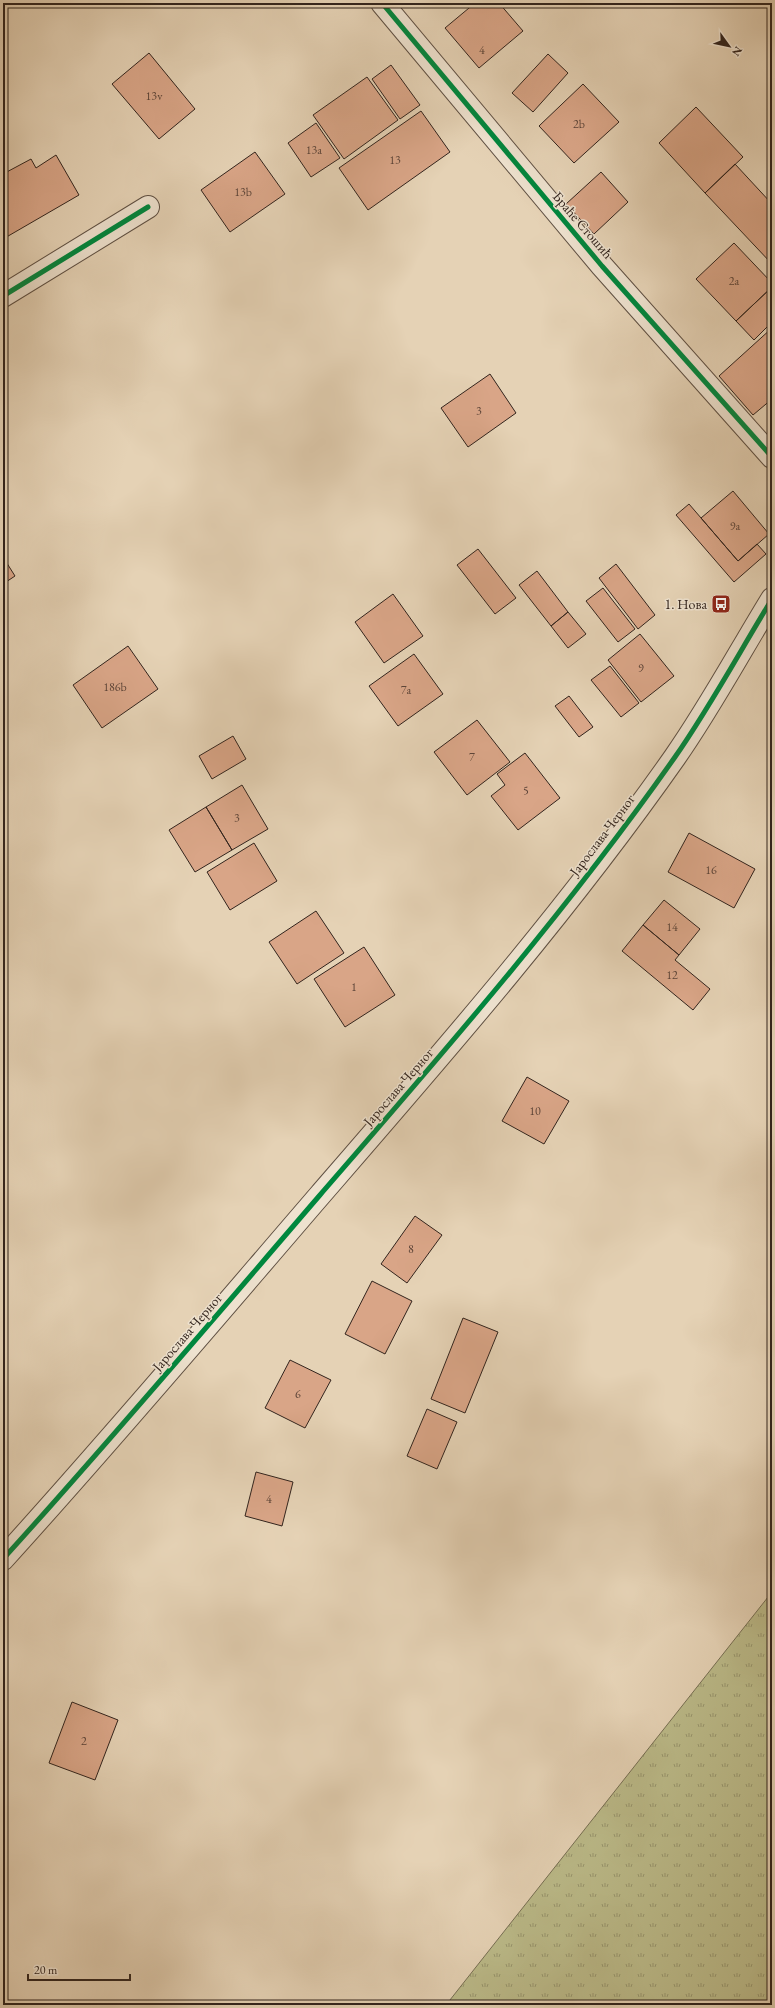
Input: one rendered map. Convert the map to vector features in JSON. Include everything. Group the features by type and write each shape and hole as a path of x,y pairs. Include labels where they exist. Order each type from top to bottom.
{"street":[{"name":"Браће Стошић","path":"382,3 592,254 772,457"},
{"path":"3,296 148,207"},
{"name":"Јарослава Черног","path":"3,1559 102,1449 439,1059 561,909 638,809 677,753 772,599"}],"green space":[{"path":"772,1592 772,2005 446,2005"}],"building":[{"path":"475,3 499,3 523,31 479,68 445,28"},
{"path":"149,53 195,109 159,139 112,84"},
{"path":"548,54 568,73 533,112 512,93"},
{"path":"391,65 420,105 400,119 372,79"},
{"path":"367,77 398,120 344,159 313,115"},
{"path":"583,84 619,122 574,163 539,126"},
{"path":"696,107 743,157 705,193 659,143"},
{"path":"421,111 450,152 368,210 339,168"},
{"path":"316,123 340,158 311,177 288,143"},
{"path":"255,152 285,194 230,232 201,190"},
{"path":"56,155 79,195 3,239 3,174 31,159 36,168"},
{"path":"735,164 772,204 772,264 705,193"},
{"path":"601,172 628,202 594,234 566,204"},
{"path":"734,243 772,283 772,287 736,321 696,279"},
{"path":"772,287 772,322 754,340 736,321"},
{"path":"772,328 772,399 753,415 719,376"},
{"path":"490,374 516,413 468,447 441,408"},
{"path":"733,491 769,534 738,561 701,518"},
{"path":"689,504 738,561 757,544 766,554 734,582 676,515"},
{"path":"478,549 516,598 495,614 457,565"},
{"path":"3,557 15,576 3,584"},
{"path":"616,564 655,615 638,629 599,578"},
{"path":"537,571 568,612 551,626 519,585"},
{"path":"603,588 635,629 618,642 586,601"},
{"path":"393,594 423,636 384,663 355,622"},
{"path":"568,612 586,634 568,648 551,626"},
{"path":"640,634 674,676 641,702 608,660"},
{"path":"128,646 158,689 102,728 73,685"},
{"path":"414,654 443,694 398,726 369,686"},
{"path":"610,666 639,703 621,717 591,680"},
{"path":"569,696 593,727 579,737 555,706"},
{"path":"477,720 510,762 467,795 434,752"},
{"path":"233,736 246,759 212,779 199,756"},
{"path":"525,753 560,798 518,830 491,796 505,785 497,774"},
{"path":"242,785 268,829 232,850 206,807"},
{"path":"206,807 232,850 195,872 169,830"},
{"path":"689,833 755,869 734,908 668,872"},
{"path":"254,843 277,881 230,910 207,872"},
{"path":"664,900 700,929 679,955 643,925"},
{"path":"316,911 344,953 297,984 269,942"},
{"path":"643,925 679,955 675,960 710,989 693,1010 622,951"},
{"path":"364,947 395,995 345,1027 314,979"},
{"path":"527,1077 569,1101 544,1144 502,1121"},
{"path":"415,1216 442,1235 407,1283 381,1264"},
{"path":"372,1281 412,1301 385,1354 345,1334"},
{"path":"463,1318 498,1332 465,1413 431,1399"},
{"path":"290,1360 331,1380 305,1428 265,1408"},
{"path":"427,1409 457,1422 437,1469 407,1456"},
{"path":"256,1472 293,1482 282,1526 245,1516"},
{"path":"72,1702 118,1720 95,1780 49,1763"}],"cycle path":[{"path":"382,3 602,266 772,457"},
{"path":"3,296 148,207"},
{"path":"3,1559 123,1424 458,1035 548,926 634,814 675,757 713,699 772,599"}],"place":[{"name":"1. Нова","path":"721,604"}]}
